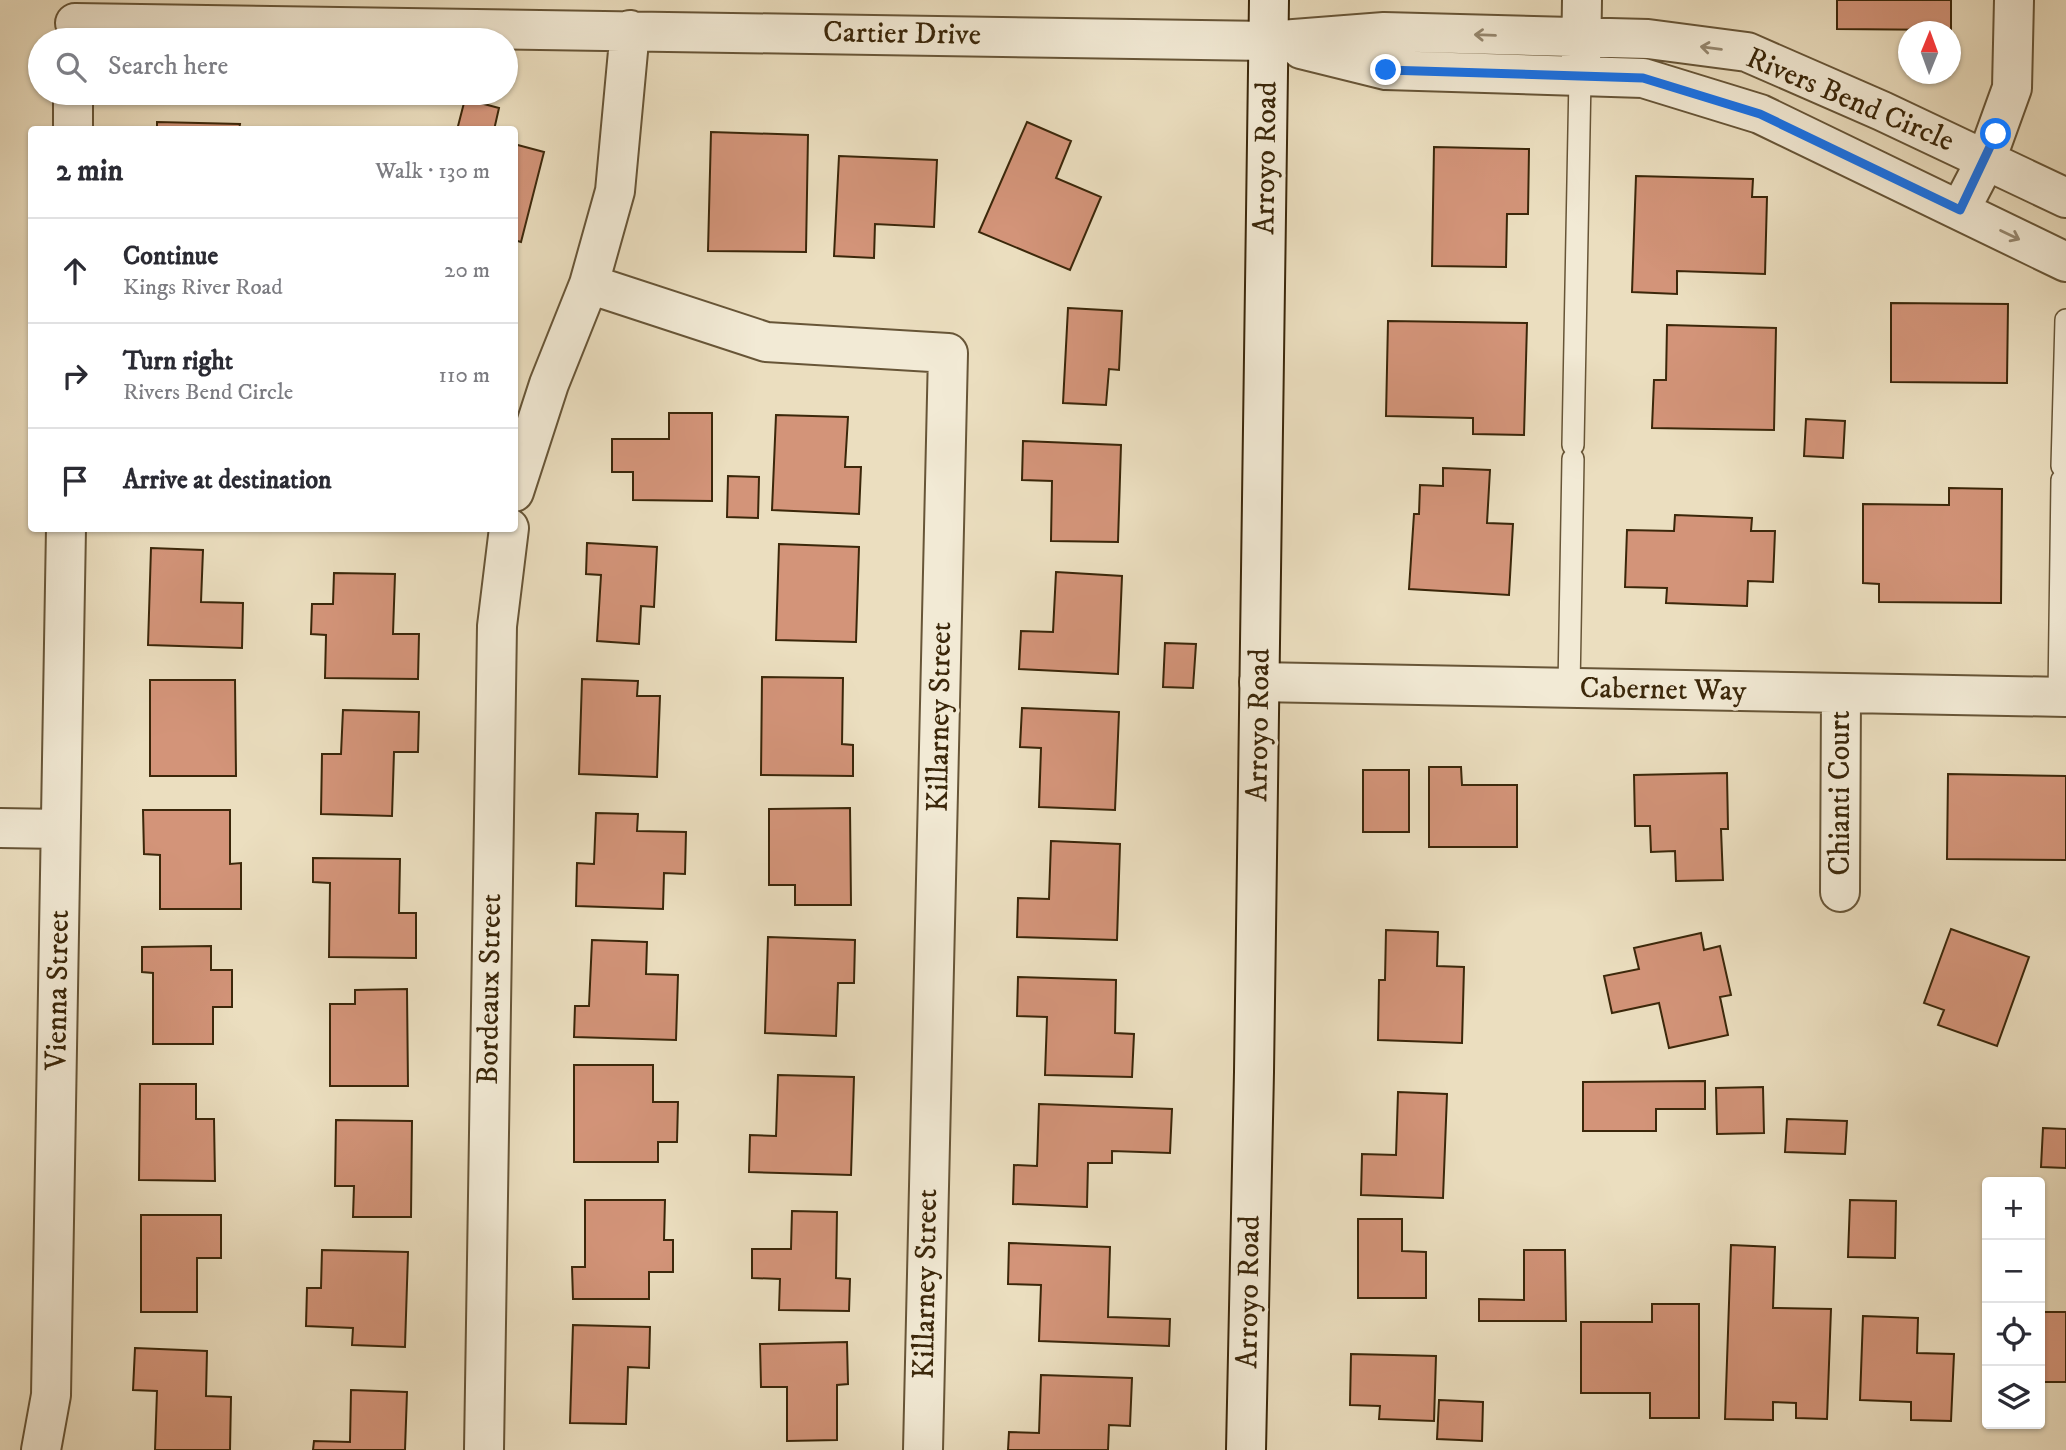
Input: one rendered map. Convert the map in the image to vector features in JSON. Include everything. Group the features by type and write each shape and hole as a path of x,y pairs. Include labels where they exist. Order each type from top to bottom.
{"street":[{"name":"Arroyo Road","path":"1246,1450 1269,0"},
{"path":"1580,77 1582,0"},
{"path":"1960,210 1986,160 2012,88 2014,0"},
{"name":"Cartier Drive","path":"75,21 506,28"},
{"name":"Cartier Drive","path":"518,28 1268,41"},
{"path":"518,480 549,384 589,284 615,191 629,30"},
{"name":"Rivers Bend Circle","path":"1268,41 1384,32 1648,40 1746,52 2066,198"},
{"name":"Rivers Bend Circle","path":"1268,41 1386,70 1643,78 1760,114 2066,261"},
{"path":"73,105 73,126"},
{"name":"Killarney Street","path":"589,284 766,342 948,353 923,1450"},
{"name":"Vienna Street","path":"41,1450 51,1395 66,532"},
{"name":"Bordeaux Street","path":"484,1450 497,626 509,532"},
{"name":"Cabernet Way","path":"1259,682 2062,697"},
{"name":"Chianti Court","path":"1840,892 1841,694"},
{"path":"0,828 61,829"}],"lane":[{"path":"1569,688 1580,77"},
{"path":"2062,697 2062,473 2066,320"}],"building":[{"path":"1837,0 1951,0 1951,21 1898,21 1898,30 1837,29"},
{"path":"463,105 499,108 495,126 458,126"},
{"path":"157,122 240,124 240,126 157,126"},
{"path":"1027,122 1071,141 1056,178 1101,197 1070,270 979,232"},
{"path":"711,132 808,135 806,252 708,251"},
{"path":"518,145 544,152 521,242 518,241"},
{"path":"1434,147 1529,149 1528,214 1507,214 1506,267 1432,266"},
{"path":"839,156 937,160 934,227 875,224 874,258 834,256"},
{"path":"1636,176 1753,179 1752,197 1767,197 1765,274 1677,271 1677,294 1632,292"},
{"path":"1891,303 2008,304 2007,383 1891,382"},
{"path":"1068,308 1122,311 1119,370 1109,369 1106,405 1063,403"},
{"path":"1388,321 1527,323 1524,435 1473,434 1473,418 1386,416"},
{"path":"1667,325 1776,328 1774,430 1652,428 1654,380 1666,380"},
{"path":"669,413 712,413 712,501 633,500 633,472 612,472 612,439 669,439"},
{"path":"776,415 848,417 845,467 861,467 859,514 772,510"},
{"path":"1806,419 1845,421 1843,458 1804,456"},
{"path":"1023,441 1121,445 1118,542 1051,541 1052,481 1022,480"},
{"path":"1443,468 1490,470 1487,523 1513,524 1509,595 1409,589 1414,514 1419,514 1420,485 1443,486"},
{"path":"728,476 759,477 758,518 727,517"},
{"path":"1949,488 2002,489 2001,603 1879,602 1879,584 1863,583 1863,504 1949,505"},
{"path":"1675,515 1752,518 1751,531 1775,531 1773,582 1748,581 1747,606 1666,603 1667,588 1625,587 1627,530 1674,531"},
{"path":"587,543 657,547 654,607 641,606 639,644 597,641 601,575 586,574"},
{"path":"779,544 859,547 856,642 776,640"},
{"path":"151,548 203,550 201,602 243,603 242,648 148,645"},
{"path":"1056,572 1122,576 1118,674 1019,669 1021,631 1053,632"},
{"path":"334,573 395,574 393,634 419,634 418,679 325,678 326,635 311,634 312,604 333,604"},
{"path":"1165,643 1196,644 1193,688 1163,687"},
{"path":"762,677 843,678 842,744 853,745 853,776 761,775"},
{"path":"582,679 638,681 637,696 660,696 657,777 579,774"},
{"path":"150,680 235,680 236,776 150,776"},
{"path":"1022,708 1119,712 1115,810 1039,807 1041,748 1020,747"},
{"path":"343,710 419,712 418,752 394,752 392,816 321,814 322,754 341,754"},
{"path":"1429,767 1461,767 1462,785 1517,785 1517,847 1429,847"},
{"path":"1363,770 1409,770 1409,832 1363,832"},
{"path":"1727,773 1728,829 1721,829 1723,880 1676,881 1675,851 1651,852 1650,826 1635,826 1634,775"},
{"path":"1948,774 2066,776 2066,860 1947,859"},
{"path":"850,808 851,905 795,905 795,885 769,885 769,809"},
{"path":"143,810 230,810 230,864 241,863 241,909 160,909 160,855 144,854"},
{"path":"596,813 638,814 637,831 686,832 685,874 664,873 663,909 576,906 577,863 594,864"},
{"path":"1051,841 1120,844 1117,940 1017,937 1018,898 1049,899"},
{"path":"313,858 400,859 399,913 416,913 416,958 329,957 330,883 313,882"},
{"path":"1951,929 2029,957 1997,1046 1938,1025 1944,1010 1924,1003"},
{"path":"1386,930 1438,932 1437,966 1464,967 1462,1043 1378,1040 1379,980 1385,980"},
{"path":"1701,933 1704,950 1720,946 1731,995 1720,997 1728,1035 1669,1048 1659,1003 1612,1013 1604,976 1639,969 1634,948"},
{"path":"768,937 855,940 854,983 838,983 836,1036 765,1033"},
{"path":"592,940 647,942 646,974 678,975 676,1040 574,1037 575,1006 589,1006"},
{"path":"211,946 211,970 232,970 232,1007 213,1007 213,1044 153,1044 153,973 142,972 142,947"},
{"path":"1018,977 1116,980 1115,1033 1134,1034 1132,1077 1045,1075 1047,1017 1017,1016"},
{"path":"407,989 408,1086 330,1086 330,1004 355,1004 355,990"},
{"path":"574,1065 653,1065 653,1102 678,1102 677,1142 658,1142 658,1162 574,1162"},
{"path":"778,1075 854,1077 851,1175 749,1172 750,1135 776,1136"},
{"path":"1705,1081 1705,1109 1656,1109 1656,1131 1583,1131 1583,1082"},
{"path":"140,1084 196,1084 196,1119 214,1119 215,1181 139,1180"},
{"path":"1763,1087 1764,1133 1717,1134 1716,1088"},
{"path":"1398,1092 1447,1094 1443,1198 1361,1195 1362,1154 1396,1155"},
{"path":"1039,1104 1172,1109 1170,1153 1112,1151 1112,1163 1088,1163 1087,1207 1013,1204 1014,1165 1037,1166"},
{"path":"1787,1119 1847,1121 1845,1154 1785,1152"},
{"path":"336,1120 412,1121 411,1217 353,1217 354,1186 335,1186"},
{"path":"2043,1128 2066,1129 2066,1168 2041,1167"},
{"path":"585,1200 665,1200 664,1240 673,1240 673,1272 649,1272 649,1299 573,1299 572,1267 585,1267"},
{"path":"1850,1200 1896,1201 1895,1258 1848,1257"},
{"path":"792,1211 837,1212 836,1278 850,1279 849,1311 779,1310 780,1279 752,1278 752,1249 791,1249"},
{"path":"141,1215 221,1215 221,1258 197,1258 197,1312 141,1312"},
{"path":"1358,1219 1402,1219 1402,1251 1426,1252 1426,1298 1358,1298"},
{"path":"1009,1243 1110,1247 1108,1317 1170,1319 1169,1346 1039,1341 1041,1285 1008,1284"},
{"path":"1731,1245 1775,1247 1773,1308 1831,1309 1827,1419 1796,1418 1796,1403 1773,1402 1773,1420 1725,1419"},
{"path":"322,1250 408,1252 405,1347 352,1345 353,1328 306,1326 307,1288 321,1288"},
{"path":"1524,1250 1565,1250 1566,1321 1479,1321 1479,1299 1524,1300"},
{"path":"1652,1304 1699,1304 1699,1418 1650,1418 1650,1393 1581,1393 1581,1322 1652,1322"},
{"path":"2045,1312 2066,1312 2066,1382 2045,1382"},
{"path":"1863,1316 1918,1318 1917,1353 1954,1354 1951,1421 1911,1420 1911,1402 1860,1400"},
{"path":"573,1325 650,1327 649,1368 628,1367 626,1424 570,1423"},
{"path":"847,1342 848,1384 837,1385 837,1440 787,1441 787,1387 761,1387 760,1344"},
{"path":"135,1348 207,1351 206,1396 231,1397 230,1450 155,1450 157,1391 133,1390"},
{"path":"1351,1354 1436,1356 1434,1421 1379,1419 1380,1406 1350,1405"},
{"path":"1041,1375 1132,1378 1130,1426 1109,1425 1108,1450 1008,1450 1009,1432 1039,1433"},
{"path":"351,1390 407,1392 405,1450 313,1450 314,1441 350,1442"},
{"path":"1439,1400 1483,1402 1482,1441 1437,1439"}],"route":[{"path":"1386,70 1643,78 1760,114 1960,210 1996,134"}]}
